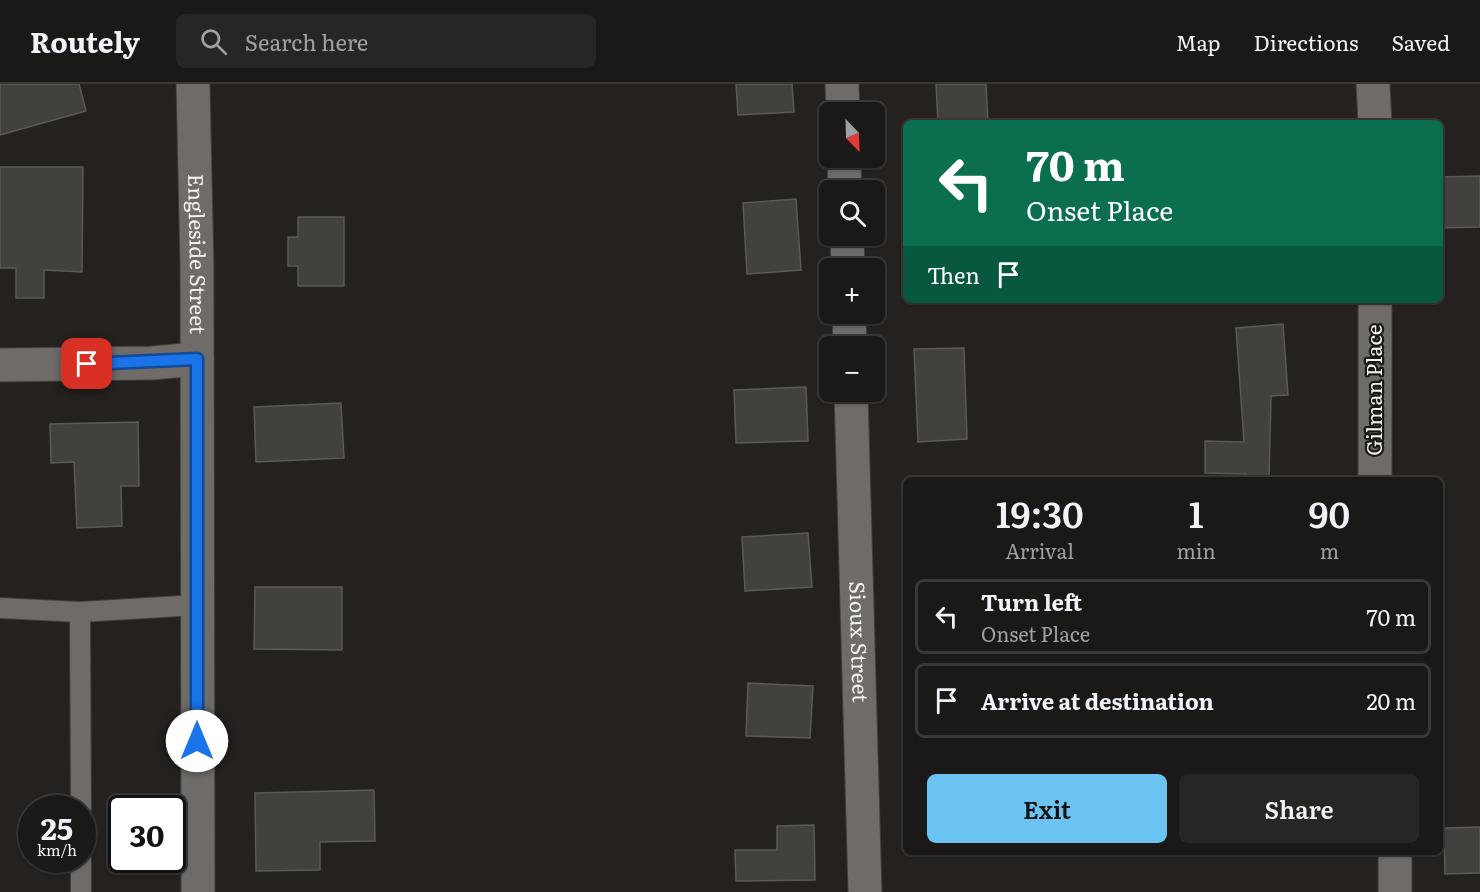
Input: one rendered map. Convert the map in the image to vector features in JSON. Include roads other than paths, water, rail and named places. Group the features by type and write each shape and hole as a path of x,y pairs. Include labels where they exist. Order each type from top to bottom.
{"street":[{"name":"Engleside Street","path":"193,84 197,359 198,892"},
{"path":"842,84 843,102"},
{"path":"1373,84 1375,120"},
{"name":"Gilman Place","path":"1375,303 1375,477"},
{"path":"0,365 152,363 197,359"},
{"name":"Sioux Street","path":"851,402 865,892"},
{"path":"1395,855 1395,892"}],"lane":[{"path":"0,608 80,612 197,605"},
{"path":"80,612 81,795"},
{"path":"81,873 81,892"}]}
